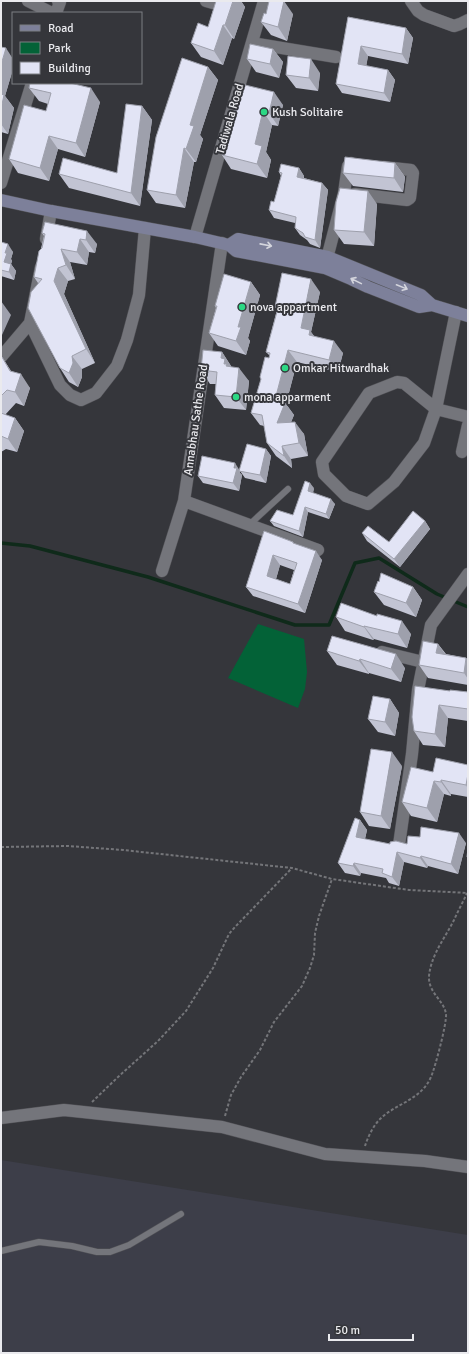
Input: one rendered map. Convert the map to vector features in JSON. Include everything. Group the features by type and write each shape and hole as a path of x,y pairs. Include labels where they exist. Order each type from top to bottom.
{"street":[{"path":"28,1 50,12"},
{"path":"56,12 60,2 58,1"},
{"name":"Tadiwala Road","path":"195,237 264,1"},
{"path":"411,1 418,11 424,15 454,26 468,20"},
{"path":"252,43 336,57"},
{"path":"1,183 32,84"},
{"path":"326,263 344,193 348,166 351,162 411,170 413,173 410,198 407,200 344,193"},
{"path":"1,200 225,244 238,239 291,255 379,278 421,295 432,305"},
{"path":"1,357 30,323 51,211"},
{"path":"30,323 60,385 70,395 81,400 96,394 117,366 127,340 139,295 145,228"},
{"name":"Annabhau Sathe Road","path":"162,571 184,501 225,244"},
{"path":"326,263 374,290 419,307 432,305 468,316"},
{"path":"374,290 379,278"},
{"path":"456,312 436,409 424,443 394,482 368,504 346,496 324,474 322,462 369,393 398,382 404,383 436,409 468,417"},
{"path":"462,452 468,425"},
{"path":"184,501 319,549"},
{"path":"399,845 412,754 418,690 431,625 468,574"},
{"path":"374,650 423,662"},
{"path":"418,690 432,692"},
{"path":"1,1118 64,1110 222,1127 326,1154 425,1161 468,1167"}],"lane":[{"path":"249,525 288,489"},
{"path":"1,1251 39,1242 72,1246 97,1252 110,1252 128,1245 181,1214"}],"path":[{"path":"1,846 68,846 124,850 292,868 332,879 409,890 468,893 439,946 429,975 430,985 446,1014 444,1028 431,1076 426,1086 416,1095 380,1118 366,1143 362,1157"},
{"path":"83,1112 118,1076 158,1041 186,1011 213,968 229,934 292,868"},
{"path":"222,1127 232,1095 241,1077 260,1050 274,1022 302,986 310,968 314,955 315,933 319,916 332,879"}],"shaded area":[{"path":"1,1160 468,1235 468,1353 1,1353"}],"green space":[{"path":"258,624 304,639 307,672 305,689 298,708 228,678"}],"building":[{"path":"216,1 233,1 214,51 191,43 198,23 208,27"},
{"path":"269,1 284,1 278,27 261,22 264,13 266,14"},
{"path":"348,17 406,28 402,54 361,46 358,64 388,70 384,93 336,84"},
{"path":"250,44 273,49 270,64 247,59"},
{"path":"1,47 6,48 1,65"},
{"path":"288,56 311,59 309,78 286,75"},
{"path":"182,58 208,67 190,125 194,126 186,149 184,148 176,195 147,190 156,137"},
{"path":"30,84 74,84 91,88 76,143 49,136 40,168 9,159 24,105 46,111 51,93 29,88"},
{"path":"241,84 274,92 269,113 263,111 255,144 262,146 257,164 222,155 226,137 228,138"},
{"path":"1,94 4,95 1,109"},
{"path":"126,104 142,106 131,193 59,174 63,158 117,173"},
{"path":"345,157 395,163 394,178 343,173"},
{"path":"281,164 299,168 297,177 322,183 315,240 305,237 303,233 295,228 296,217 269,210 271,201 274,202 282,173 279,172"},
{"path":"340,188 368,191 364,232 334,230 336,202"},
{"path":"45,222 87,231 86,240 80,239 77,252 61,249 66,265 58,268 54,281 86,349 72,356 73,363 69,373 60,368 28,308 31,292 42,279 34,277 39,251 42,248 45,234 42,233"},
{"path":"1,242 8,244 4,262 11,264 9,272 1,270"},
{"path":"282,273 311,279 301,328 310,330 309,335 334,341 329,360 288,350 275,400 285,403 277,423 295,422 299,443 282,446 284,456 267,443 262,415 251,413 261,379 260,377 265,357 269,358 270,353 266,352 278,308 275,307"},
{"path":"224,274 251,282 238,327 241,327 236,341 209,333"},
{"path":"203,350 222,352 221,358 225,359 224,364 227,364 226,366 239,368 236,397 215,395 217,372 201,370"},
{"path":"2,357 10,371 21,374 15,392 7,390 1,396 1,358"},
{"path":"1,413 15,418 8,439 1,436"},
{"path":"247,444 266,449 260,475 239,471"},
{"path":"202,456 235,463 234,468 237,468 233,483 198,476"},
{"path":"305,481 310,483 308,491 331,499 326,514 305,507 299,531 270,521 277,510 293,515"},
{"path":"413,511 425,521 394,559 362,533 368,526 389,542"},
{"path":"264,531 316,551 298,604 246,587","holes":["273,555 297,563 290,584 267,576"]},
{"path":"381,573 413,587 406,603 374,592 378,581 379,582"},
{"path":"341,603 377,616 377,614 402,621 398,634 364,627 336,617"},
{"path":"332,636 396,654 391,669 360,659 359,661 327,651"},
{"path":"423,641 438,644 436,653 466,658 464,673 419,665"},
{"path":"415,686 468,692 468,709 439,705 435,734 414,731 412,717"},
{"path":"373,696 390,699 385,722 368,719"},
{"path":"371,749 392,752 381,816 360,812"},
{"path":"436,758 468,765 466,785 441,780 441,782 434,781 427,808 402,802 411,767 433,772"},
{"path":"355,818 360,820 356,837 390,844 390,842 396,841 407,844 408,836 420,837 421,827 459,833 451,864 421,856 420,858 397,852 392,877 382,873 383,869 354,863 353,866 338,863"}],"waterway":[{"path":"1,543 30,546 148,577 295,625 329,625 355,563 379,558 437,594 468,607"}],"place":[{"name":"Kush Solitaire","path":"264,112"},
{"name":"nova appartment","path":"242,307"},
{"name":"Omkar Hitwardhak","path":"285,368"},
{"name":"mona apparment","path":"236,397"}]}
